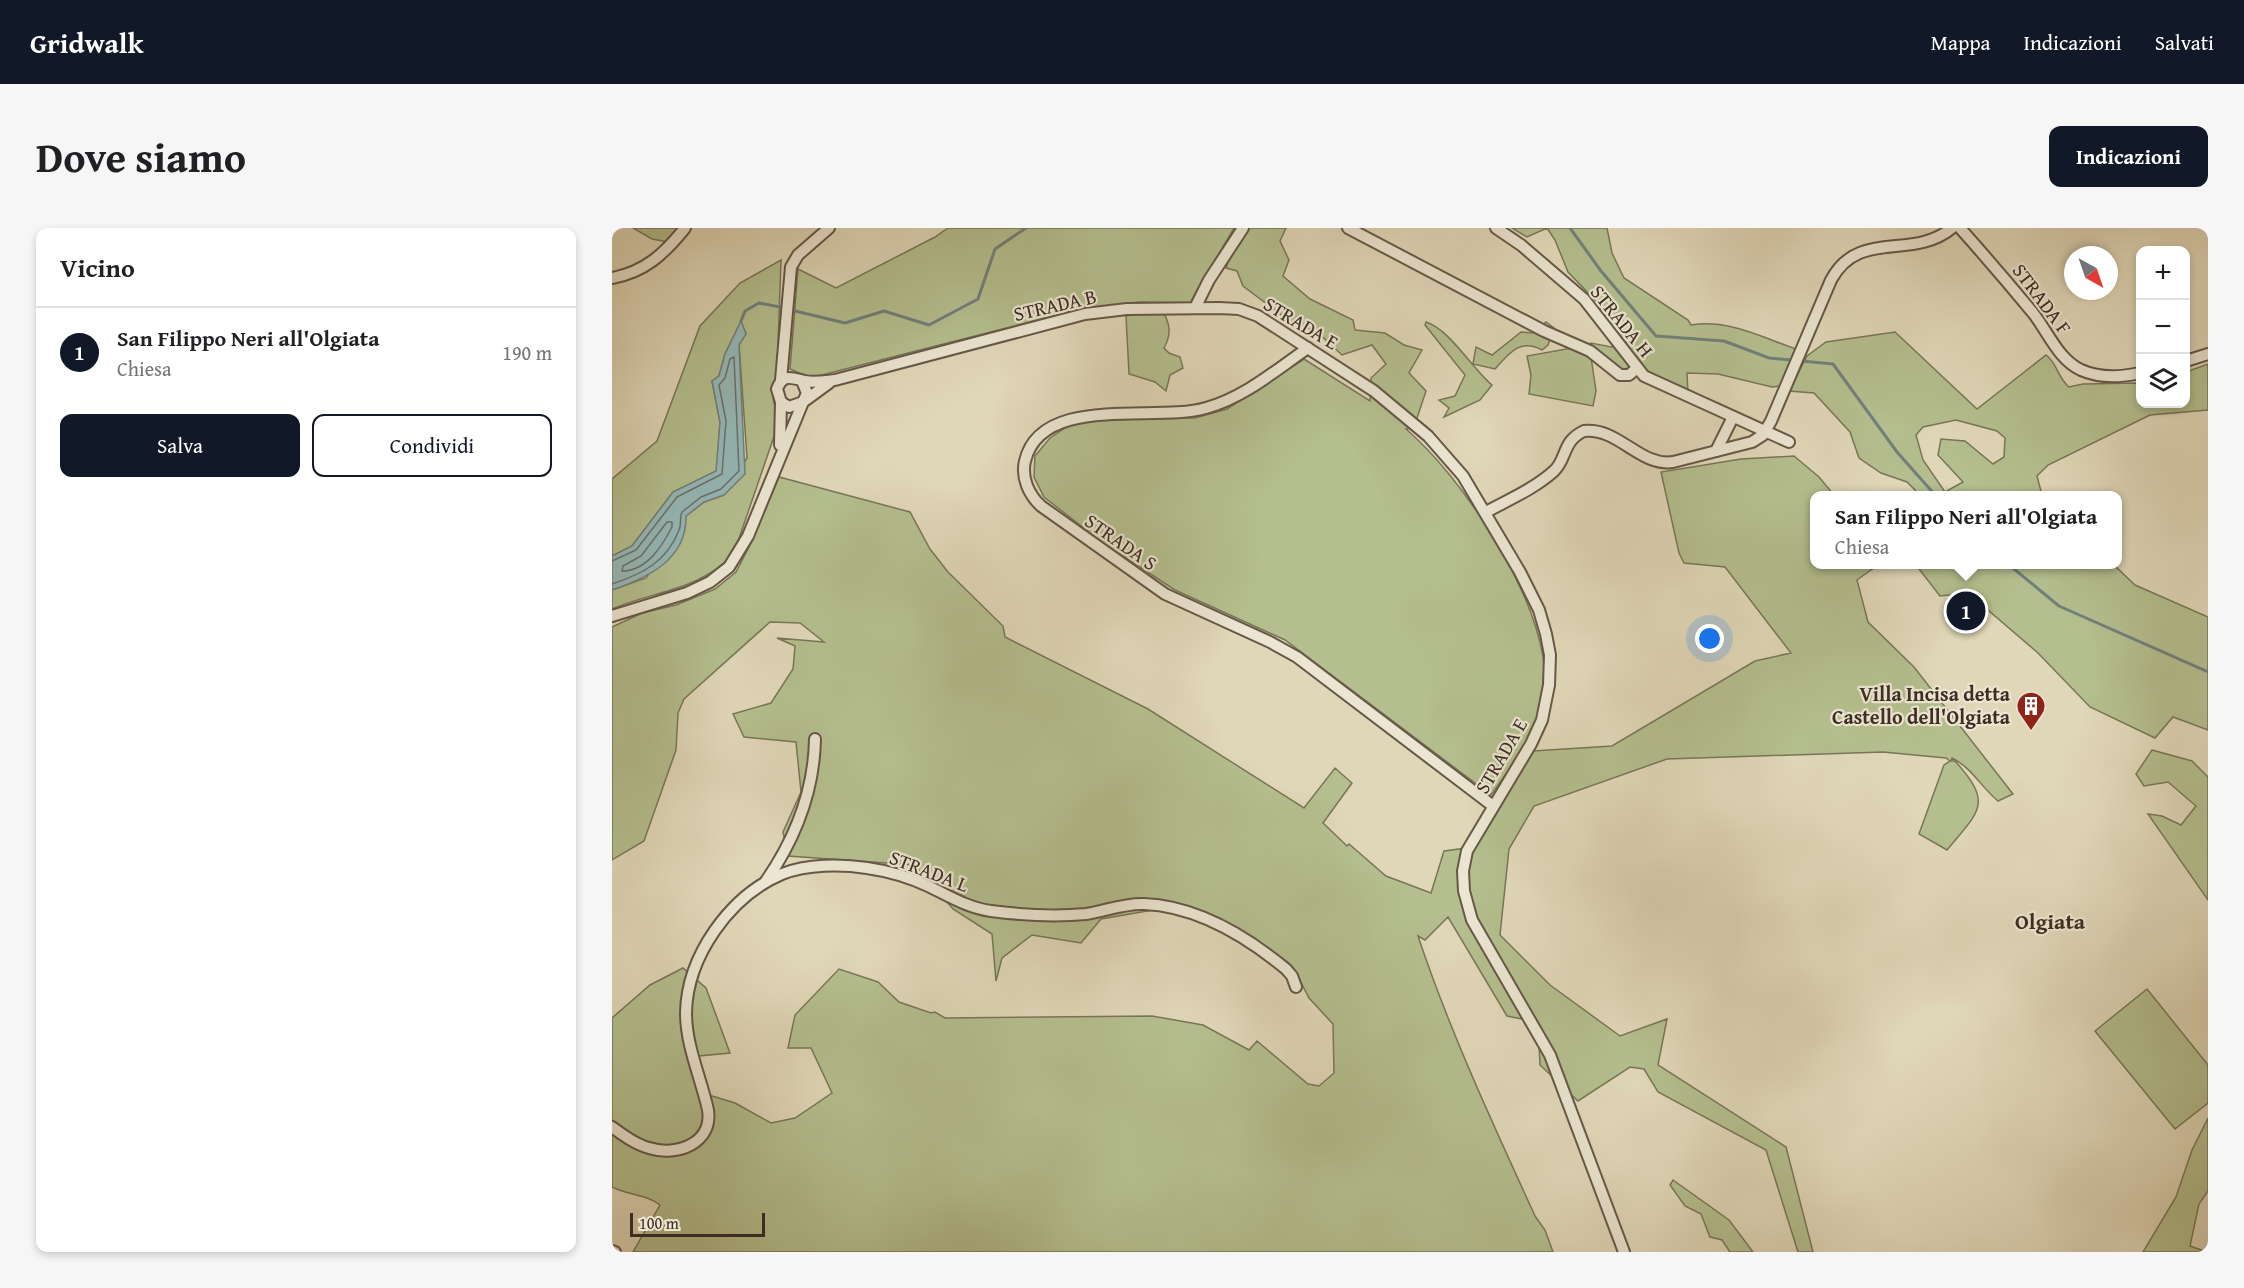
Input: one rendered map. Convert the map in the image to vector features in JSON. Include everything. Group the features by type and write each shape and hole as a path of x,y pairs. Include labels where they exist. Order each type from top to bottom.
{"street":[{"path":"612,278 647,266 668,249 685,228"},
{"path":"779,457 783,411 777,389 785,358 786,310 794,261 829,228"},
{"path":"1195,308 1209,279 1243,228"},
{"path":"1348,228 1544,331 1586,348 1618,374 1626,376 1636,369"},
{"name":"STRADA H","path":"1496,228 1521,245 1584,299 1636,369 1676,392 1789,441"},
{"path":"1485,512 1553,472 1569,443 1586,431 1612,437 1659,462 1752,442 1766,431 1831,280 1846,258 1860,249 1875,245 1930,240 1952,228"},
{"name":"STRADA F","path":"1960,228 2010,285 2058,349 2072,363 2086,372 2102,375 2136,374"},
{"name":"STRADA E","path":"1195,308 1246,311 1374,391 1415,423 1456,467 1485,512 1539,610 1550,654 1550,685 1542,720 1531,744 1471,842 1464,861 1464,891 1476,930 1528,1014 1552,1060 1624,1252"},
{"name":"STRADA B","path":"803,402 812,393 835,380 1086,314 1127,309 1195,308"},
{"name":"STRADA S","path":"1308,348 1244,392 1206,408 1173,414 1088,416 1054,425 1036,439 1027,454 1024,473 1027,487 1041,506 1165,594 1270,642 1297,657 1493,806"},
{"path":"2190,360 2208,354"},
{"path":"612,616 687,593 710,582 729,567 748,536 807,389 793,374 785,358"},
{"path":"781,380 789,376 800,379"},
{"name":"STRADA B","path":"800,379 835,380"},
{"path":"781,402 794,407 803,402"},
{"path":"1716,451 1733,417"},
{"path":"765,884 782,857 797,825 809,787 815,739"},
{"name":"STRADA L","path":"612,1127 643,1146 663,1151 689,1146 706,1131 708,1110 687,1023 689,988 699,961 717,928 741,902 765,884 797,870 853,867 902,876 971,907 991,911 1050,915 1087,914 1137,904 1162,906 1209,920 1247,941 1289,972 1296,987"}],"green space":[{"path":"633,228 679,228 673,243 652,239"},
{"path":"948,228 1234,228 1190,303 1139,302 1081,309 810,378 790,369 798,269 836,288"},
{"path":"1240,228 1286,228 1280,241 1289,260 1283,276 1310,299 1353,320 1355,330 1385,333 1404,345 1422,350 1409,373 1426,391 1414,427 1406,429 1450,475 1491,534 1525,597 1536,628 1544,662 1542,698 1535,723 1514,762 1491,795 1285,640 1175,590 1103,543 1044,497 1034,477 1035,456 1050,438 1068,426 1095,420 1195,418 1227,409 1304,359 1370,401 1371,378 1386,364 1372,345 1342,355 1316,331 1292,323 1243,286 1237,271 1226,268"},
{"path":"1512,228 1547,228 1527,237"},
{"path":"1547,228 1607,228 1612,253 1624,278 1688,320 1691,325 1731,327 1796,349 1781,386 1772,387 1718,374 1687,373 1688,394 1643,371 1613,374 1607,357 1587,351 1591,343 1627,350 1596,301 1568,272 1555,240"},
{"path":"781,260 777,374 773,386 775,407 780,419 734,553 721,566 692,582 612,609 612,590 646,578 686,516 704,502 724,495 747,458 739,344 746,334 741,322 725,354 719,376 712,381 720,422 717,471 673,492 632,546 612,556 612,479 657,441 700,326 740,283"},
{"path":"1162,310 1169,329 1164,348 1169,353 1180,357 1183,368 1170,375 1166,391 1155,382 1129,374 1126,316"},
{"path":"1426,322 1443,332 1492,385 1480,400 1444,417 1449,408 1439,400 1455,396 1465,375 1425,325"},
{"path":"1546,322 1554,328 1548,345 1542,350 1527,346 1516,349 1495,369 1473,364 1476,347 1492,355 1521,332 1533,333"},
{"path":"1895,332 1977,409 2046,355 2069,387 2083,384 2136,383 2136,408 2190,408 2190,371 2208,364 2208,410 2150,415 2048,465 2037,476 2041,491 1947,491 1963,482 1938,455 1941,439 1965,441 1993,464 2004,457 2005,438 1997,431 1956,420 1923,427 1916,435 1923,460 1944,491 1916,491 1907,482 1881,473 1859,458 1850,432 1814,393 1789,391 1807,356 1826,342"},
{"path":"1572,348 1591,357 1596,391 1593,406 1529,394 1531,375 1527,356"},
{"path":"1794,456 1819,477 1831,491 1810,491 1810,569 1872,569 1857,580 1868,622 1914,667 2013,794 1998,801 1971,772 1952,758 1951,761 1955,761 1975,788 1978,807 1967,826 1947,850 1919,834 1944,765 1950,761 1946,758 1883,752 1667,759 1534,806 1509,849 1500,935 1550,985 1620,1036 1667,1019 1658,1065 1786,1147 1813,1252 1798,1252 1766,1150 1658,1092 1644,1069 1630,1067 1578,1101 1540,1065 1538,1022 1507,1016 1448,917 1425,940 1418,936 1430,972 1473,1078 1535,1216 1545,1230 1553,1252 633,1252 660,1205 655,1201 612,1187 612,1018 650,985 683,968 706,988 730,1053 699,1056 699,1092 735,1103 771,1123 795,1118 832,1093 811,1048 788,1048 795,1015 839,969 878,982 899,1002 931,1013 935,1012 945,1018 1152,1016 1203,1025 1249,1050 1257,1041 1308,1084 1319,1086 1334,1073 1333,1024 1309,998 1293,967 1254,942 1182,905 1101,919 1081,943 1032,935 1002,958 996,981 992,934 953,909 914,865 788,856 783,832 801,792 796,742 744,737 733,714 771,703 793,669 795,646 777,638 824,642 800,623 770,622 684,699 678,713 676,750 644,841 612,860 612,627 642,613 676,605 715,589 736,572 779,477 910,512 930,549 948,572 1003,626 1005,637 1148,709 1304,808 1335,768 1352,783 1323,823 1347,846 1349,844 1386,876 1431,893 1444,851 1474,847 1533,751 1612,746 1755,661 1791,653 1725,567 1684,563 1679,553 1661,472 1741,459"},
{"path":"1919,569 2118,569 2135,585 2208,617 2208,730 2173,717 2155,738 2090,707 2038,653 1968,593 1940,596"},
{"path":"2152,750 2192,761 2208,777 2208,900 2148,814 2162,816 2181,825 2196,806 2168,782 2144,786 2136,774"},
{"path":"2147,989 2208,1065 2208,1103 2175,1129 2095,1031"},
{"path":"2208,1118 2208,1191 2199,1204 2190,1246 2207,1252 2143,1252 2176,1197 2192,1150"},
{"path":"1673,1180 1729,1220 1753,1252 1730,1252 1722,1240 1710,1237 1701,1214 1685,1206 1670,1185"}],"water":[{"path":"741,321 746,334 739,345 745,474 724,495 704,502 686,516 685,531 680,544 663,565 638,580 612,590 612,556 632,546 673,492 716,471 720,422 712,381 719,376 725,354"}],"waterway":[{"path":"791,310 845,323 884,311 929,325 978,299 995,249 1026,228"},
{"path":"1570,228 1601,271 1656,336 1724,341 1769,358 1833,364 1897,452 1932,491"},
{"path":"741,321 745,311 759,303 785,308"},
{"path":"2014,569 2059,606 2208,672"}],"place":[{"name":"San Filippo Neri all'Olgiata","path":"1966,611"},
{"name":"Villa Incisa detta Castello dell'Olgiata","path":"2031,732"}],"district":[{"name":"Olgiata","path":"2050,921"}]}
